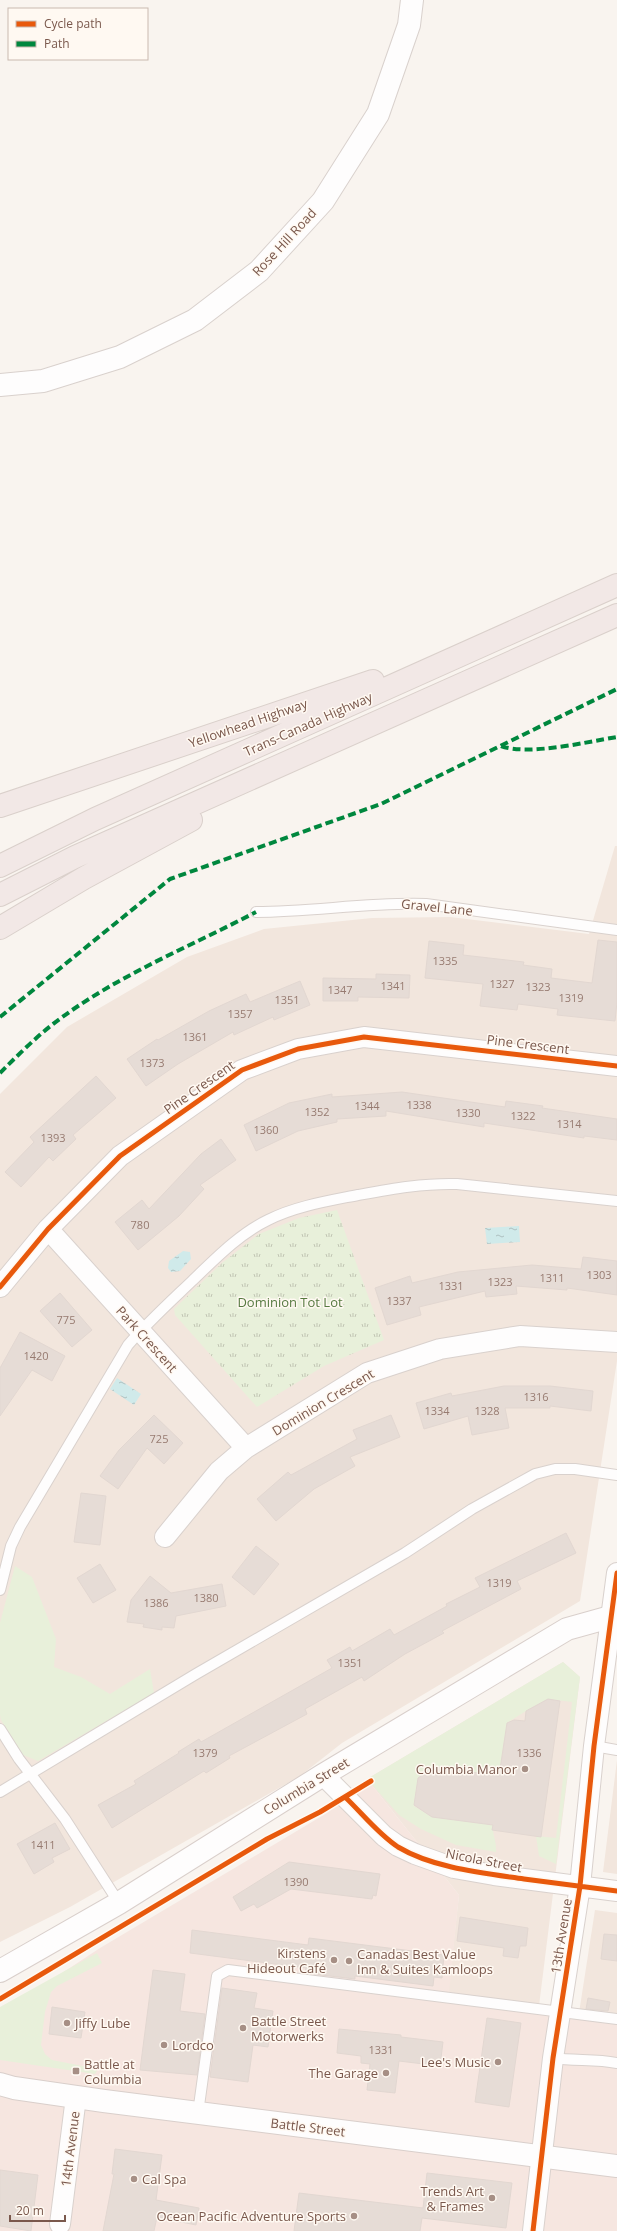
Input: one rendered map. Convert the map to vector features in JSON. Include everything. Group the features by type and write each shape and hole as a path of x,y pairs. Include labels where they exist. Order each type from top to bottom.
{"highway":[{"name":"Trans-Canada Highway","path":"0,866 102,816 617,585"},
{"name":"Trans-Canada Highway","path":"0,895 75,857 617,615"},
{"name":"Yellowhead Highway","path":"0,806 496,639"},
{"path":"0,928 84,878 345,736"}],"main road":[{"name":"Rose Hill Road","path":"0,385 43,381 120,357 195,320 259,271 323,201 378,114 409,25 412,0"},
{"name":"Columbia Street","path":"0,1972 119,1903 323,1776 567,1629 615,1614"},
{"name":"Battle Street","path":"5,2088 617,2166"}],"street":[{"name":"Pine Crescent","path":"0,1287 48,1229 120,1156 242,1070 298,1049 364,1036 617,1066"},
{"name":"Park Crescent","path":"48,1229 246,1448"},
{"name":"Dominion Crescent","path":"165,1537 219,1471 246,1448 367,1373 440,1349 520,1336 617,1342"},
{"name":"13th Avenue","path":"533,2231 540,2157 553,2058 580,1886 594,1746 615,1614 617,1573"},
{"name":"Nicola Street","path":"323,1776 384,1836 398,1846 415,1854 454,1868 617,1891"},
{"name":"14th Avenue","path":"60,2224 76,2097"}],"lane":[{"name":"Gravel Lane","path":"256,912 294,912 396,903 426,904 617,930"},
{"path":"0,1590 11,1546 20,1527 128,1345 140,1331 211,1262 243,1235 268,1220 323,1202 433,1183 457,1184 617,1201"},
{"path":"0,1792 30,1772 405,1553 472,1509 535,1474 554,1469 575,1469 617,1475"},
{"path":"0,1729 19,1760 30,1772 65,1819 119,1903"},
{"path":"594,1746 617,1750"},
{"path":"198,2113 216,1976 228,1970 617,2019"},
{"path":"553,2058 581,2061 598,2060 617,2063"}],"shaded area":[{"path":"615,846 617,846 617,1361 580,1601 342,1743 300,1776 70,1907 0,1942 0,1094 67,1027 187,957 264,929 372,918 450,917 589,934"},
{"path":"563,1662 580,1677 539,2006 448,1992 459,1895 367,1779"},
{"path":"617,1760 617,1874 603,1872"},
{"path":"367,1779 459,1895 449,1992 617,2018 617,2231 0,2231 0,2014 100,1948 327,1813"},
{"path":"595,1910 617,1913 617,2018 579,2013"}],"green space":[{"name":"Dominion Tot Lot","path":"337,1210 384,1340 324,1366 257,1407 175,1315 174,1309 222,1263 259,1234 299,1218"},
{"path":"15,1566 32,1577 56,1639 54,1667 81,1677 110,1694 150,1669 154,1693 38,1761 23,1755 1,1720 0,1715 0,1623"},
{"path":"563,1662 580,1677 556,1864 539,1856 536,1836 556,1838 572,1702 548,1699 533,1707 532,1712 526,1711 507,1723 499,1776 473,1772 473,1768 461,1767 461,1770 434,1767 418,1778 414,1806 432,1817 493,1825 496,1852 456,1845 421,1829 399,1815 367,1779"},
{"path":"97,1953 102,1963 57,1986 51,1992 45,2012 41,2045 45,2054 52,2060 98,2069 95,2074 0,2060 0,2007"}],"water":[{"path":"519,1226 520,1242 487,1244 485,1228"},
{"path":"183,1251 190,1252 191,1259 180,1271 171,1272 168,1268 169,1261"},
{"path":"117,1378 141,1394 134,1405 110,1389"}],"building":[{"path":"598,940 617,942 617,1002 615,1021 557,1015 558,1009 518,1004 517,1010 480,1006 483,984 425,978 429,941 464,945 463,955 524,962 523,965 552,969 551,978 592,983"},
{"path":"376,974 410,975 409,998 358,997 358,1001 323,1001 323,978 376,979"},
{"path":"300,981 310,1005 274,1020 273,1017 234,1035 233,1032 178,1064 146,1086 127,1059 157,1039 158,1040 209,1011 246,994 250,1002"},
{"path":"96,1076 116,1098 73,1135 76,1139 53,1161 49,1157 21,1187 5,1172 34,1142 30,1137"},
{"path":"402,1092 505,1107 506,1101 617,1119 617,1140 584,1136 584,1138 484,1123 484,1127 386,1111 386,1116 337,1119 337,1122 298,1131 256,1151 244,1125 289,1103 332,1094 332,1097"},
{"path":"221,1139 236,1160 200,1185 204,1189 179,1216 138,1250 115,1222 142,1200 149,1209 201,1154"},
{"path":"583,1257 617,1261 617,1295 567,1288 567,1290 516,1286 517,1294 486,1297 485,1291 419,1307 421,1315 387,1325 375,1288 410,1276 412,1283 458,1272 532,1265 581,1269"},
{"path":"60,1293 92,1330 72,1347 40,1311"},
{"path":"20,1332 65,1356 52,1381 32,1370 0,1416 0,1368"},
{"path":"504,1386 550,1386 593,1391 591,1411 550,1406 550,1408 505,1408 509,1428 472,1435 468,1416 424,1429 416,1403 451,1393 452,1396"},
{"path":"154,1415 183,1443 164,1464 147,1448 118,1489 100,1476 119,1450"},
{"path":"391,1415 400,1437 350,1457 355,1466 314,1489 276,1521 257,1499 288,1472 291,1475 357,1439 353,1430"},
{"path":"81,1493 106,1496 100,1545 74,1542"},
{"path":"566,1533 576,1553 517,1581 521,1589 442,1631 444,1633 405,1654 364,1681 362,1677 305,1709 307,1714 229,1756 230,1758 206,1773 204,1771 112,1828 98,1805 136,1784 134,1781 179,1753 178,1752 199,1739 201,1742 332,1668 327,1660 350,1647 352,1651 390,1629 394,1635 447,1606 446,1604 480,1587 475,1578"},
{"path":"256,1546 279,1564 254,1595 232,1577"},
{"path":"100,1564 116,1590 93,1603 77,1578"},
{"path":"150,1576 171,1593 222,1584 226,1606 176,1616 174,1628 162,1627 162,1630 143,1627 144,1624 127,1622 131,1600"},
{"name":"Columbia Manor","path":"548,1699 560,1701 541,1837 492,1830 493,1825 432,1817 414,1805 418,1778 434,1767 499,1776 507,1723 514,1720 525,1721 526,1711"},
{"path":"55,1823 70,1849 52,1858 54,1862 34,1874 17,1844"},
{"path":"289,1862 380,1874 376,1896 373,1895 372,1899 291,1889 257,1908 254,1904 241,1911 233,1897"},
{"path":"460,1917 528,1928 526,1946 520,1946 518,1958 503,1956 504,1948 457,1941"},
{"name":"Canadas Best Value Inn & Suites Kamloops","path":"192,1930 308,1945 309,1938 444,1955 442,1978 434,1977 433,1986 355,1976 355,1979 305,1973 306,1968 190,1953"},
{"path":"604,1934 617,1935 617,1961 601,1959"},
{"path":"153,1970 185,1974 180,2011 205,2014 197,2075 140,2070"},
{"name":"Battle Street Motorwerks","path":"222,1988 257,1993 254,2008 273,2011 268,2047 253,2045 248,2082 210,2077"},
{"path":"588,1998 610,2002 608,2011 586,2009"},
{"name":"Jiffy Lube","path":"52,2007 85,2012 81,2038 49,2034"},
{"name":"Lee's Music","path":"487,2018 521,2023 509,2107 475,2102"},
{"path":"339,2029 401,2035 401,2037 443,2042 440,2066 399,2061 395,2093 367,2090 370,2064 361,2063 361,2056 337,2053"},
{"path":"115,2149 162,2155 156,2200 199,2208 196,2225 157,2217 154,2231 103,2231 114,2174 112,2174"},
{"path":"0,2170 38,2175 31,2231 0,2226"},
{"path":"427,2173 512,2183 506,2228 422,2218 420,2231 294,2231 299,2193 423,2208"}],"marked path":[{"path":"0,1017 170,879 381,804 617,689"},
{"path":"501,746 513,749 542,749 617,737"},
{"path":"0,1073 45,1031 84,1002 132,974 256,912"}],"cycle path":[{"path":"0,1287 48,1229 120,1156 242,1070 298,1049 364,1037 617,1066"},
{"path":"533,2231 553,2058 580,1886 594,1746 617,1573"},
{"path":"0,1999 267,1839 320,1812 371,1781"},
{"path":"345,1797 377,1830 391,1842 398,1847 427,1860 442,1865 475,1872 617,1891"}],"place":[{"name":"Columbia Manor","path":"525,1769"},
{"name":"Kirstens Hideout Café","path":"334,1960"},
{"name":"Canadas Best Value Inn & Suites Kamloops","path":"349,1961"},
{"name":"Jiffy Lube","path":"67,2023"},
{"name":"Battle Street Motorwerks","path":"243,2028"},
{"name":"Lordco","path":"164,2045"},
{"name":"Lee's Music","path":"498,2062"},
{"name":"Battle at Columbia","path":"76,2071"},
{"name":"The Garage","path":"386,2073"},
{"name":"Cal Spa","path":"134,2179"},
{"name":"Trends Art & Frames","path":"492,2198"},
{"name":"Ocean Pacific Adventure Sports","path":"354,2216"}]}
